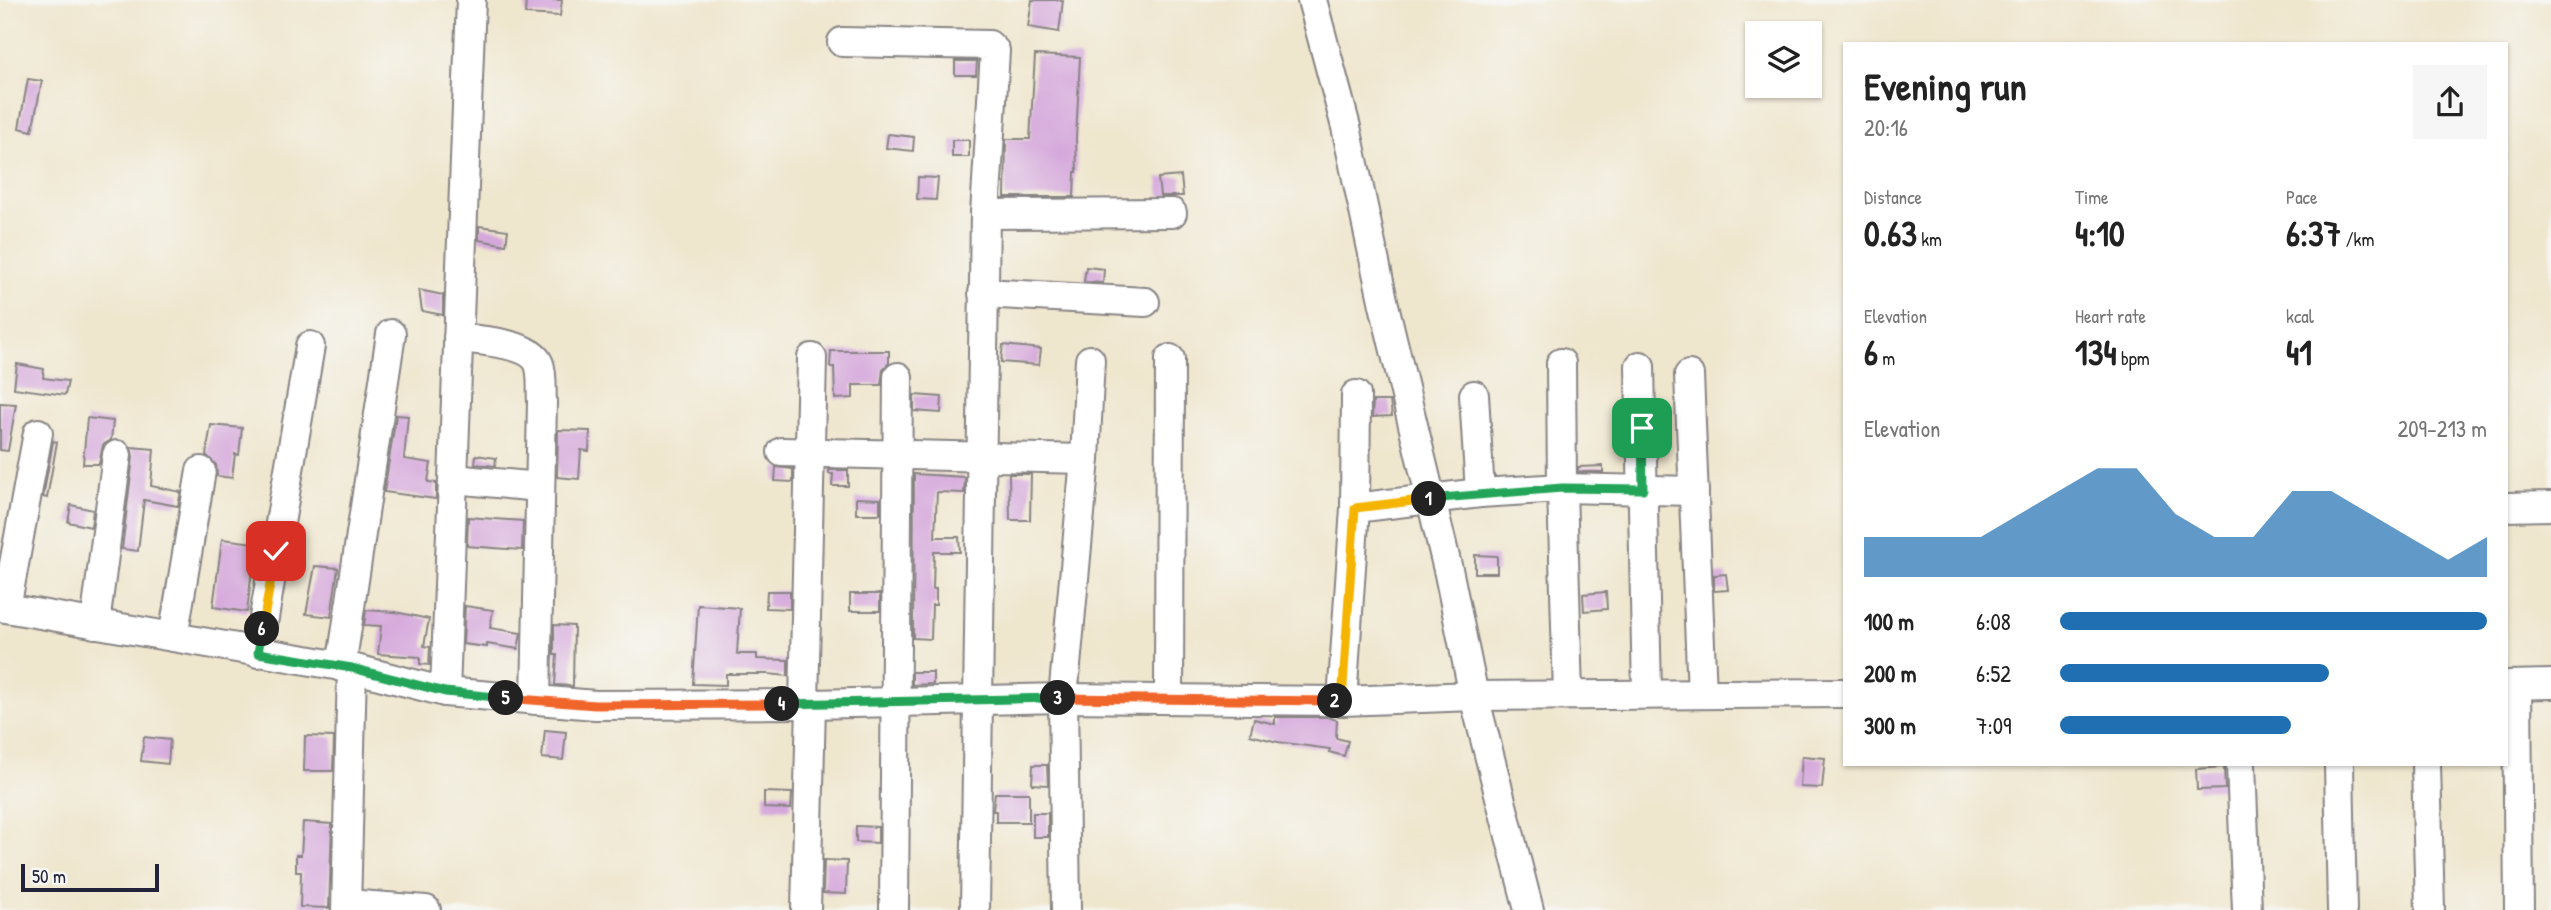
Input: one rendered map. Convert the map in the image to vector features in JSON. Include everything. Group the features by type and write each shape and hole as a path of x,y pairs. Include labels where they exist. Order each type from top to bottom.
{"street":[{"path":"445,692 471,0"},
{"path":"1312,0 1346,127 1384,305 1449,574 1474,696 1529,910"},
{"path":"842,42 989,45 994,48 983,293 975,910"},
{"path":"985,214 1171,213"},
{"path":"983,293 1145,302"},
{"path":"391,334 346,668 347,907 426,910"},
{"path":"458,338 495,342 523,350 539,362 542,402 536,700"},
{"path":"258,653 310,346"},
{"path":"806,910 808,704 795,452 812,358"},
{"path":"1169,699 1170,359"},
{"path":"1066,910 1063,698 1085,459 1090,360"},
{"path":"1561,363 1568,695"},
{"path":"1640,366 1647,695"},
{"path":"1689,375 1702,694"},
{"path":"894,910 898,377"},
{"path":"1342,701 1355,508 1356,395"},
{"path":"1474,395 1480,493"},
{"path":"38,433 3,608 346,668 445,692 595,705 808,704 1063,698 1342,701 1474,696 1843,693"},
{"path":"795,452 1085,459"},
{"path":"95,624 117,455"},
{"path":"173,637 201,471"},
{"path":"453,479 540,487"},
{"path":"1355,508 1480,493 1562,488 1694,491"},
{"path":"2508,507 2551,506"},
{"path":"2519,910 2511,685 2551,684"},
{"path":"2241,766 2247,910"},
{"path":"2340,766 2342,910"},
{"path":"2426,766 2430,910"}],"building":[{"path":"526,0 562,0 560,16 525,14"},
{"path":"1032,0 1063,0 1059,32 1028,27"},
{"path":"1035,55 1080,57 1074,197 1005,197 1006,139 1030,139"},
{"path":"955,61 977,61 976,75 955,75"},
{"path":"28,79 42,81 32,131 19,128"},
{"path":"888,134 914,137 913,151 886,148"},
{"path":"952,140 969,140 969,157 952,157"},
{"path":"1181,176 1183,196 1160,196 1158,178"},
{"path":"918,177 938,178 936,200 917,199"},
{"path":"479,226 508,230 506,245 479,240"},
{"path":"1086,267 1104,269 1103,283 1084,282"},
{"path":"419,290 443,295 443,315 422,311"},
{"path":"1003,345 1041,349 1039,365 1001,362"},
{"path":"831,351 889,351 889,363 883,369 881,385 853,385 853,398 835,399 834,367 830,367"},
{"path":"17,364 44,369 43,378 68,381 65,395 14,388"},
{"path":"914,395 942,397 941,413 914,411"},
{"path":"1373,401 1390,401 1392,416 1372,417"},
{"path":"0,403 16,404 8,451 0,450"},
{"path":"396,415 408,416 404,459 431,463 428,482 436,483 436,499 384,492"},
{"path":"87,418 113,421 111,440 103,445 99,464 83,464"},
{"path":"211,425 242,428 239,455 235,454 232,478 217,476 216,465 206,455"},
{"path":"558,430 590,431 589,451 581,450 579,479 557,477"},
{"path":"53,441 57,442 47,498 43,497"},
{"path":"131,447 154,449 151,486 181,492 178,506 144,500 138,551 122,549 133,457"},
{"path":"476,455 496,458 495,466 475,464"},
{"path":"1603,466 1603,472 1578,472 1578,467"},
{"path":"776,467 793,469 793,482 775,481"},
{"path":"829,470 848,470 848,486 832,486 833,474 829,474"},
{"path":"914,474 965,477 964,493 937,492 935,537 959,537 960,552 934,552 933,589 936,589 936,605 932,605 931,639 913,638"},
{"path":"1009,474 1031,474 1030,520 1010,520"},
{"path":"856,498 880,499 880,514 856,514"},
{"path":"71,505 93,510 91,527 68,522"},
{"path":"468,517 523,521 522,550 467,546"},
{"path":"222,539 255,543 247,612 213,607"},
{"path":"1475,555 1497,556 1497,573 1475,573"},
{"path":"315,566 338,568 331,617 306,614"},
{"path":"1726,574 1728,590 1714,591 1714,575"},
{"path":"767,591 790,591 790,609 766,608"},
{"path":"1606,592 1607,609 1584,611 1583,594"},
{"path":"850,594 880,594 880,611 850,611"},
{"path":"698,605 740,608 737,654 757,654 757,659 788,660 788,676 726,674 726,685 693,684"},
{"path":"465,606 493,610 490,628 521,633 518,649 487,644 487,647 463,644"},
{"path":"366,610 395,612 429,619 424,646 430,647 429,665 420,664 420,657 378,654 381,626 364,625"},
{"path":"554,625 574,626 573,686 555,685 557,655 554,655"},
{"path":"912,672 933,672 933,684 912,685"},
{"path":"1275,717 1327,717 1337,720 1336,738 1348,741 1344,756 1329,752 1330,749 1250,735 1254,719 1275,724"},
{"path":"545,730 566,732 563,760 542,758"},
{"path":"305,736 334,737 333,771 304,771"},
{"path":"144,737 170,740 168,764 141,761"},
{"path":"1802,756 1825,758 1822,788 1800,787"},
{"path":"1033,765 1047,765 1048,785 1032,784"},
{"path":"2224,767 2225,789 2197,790 2196,769"},
{"path":"764,792 792,793 791,809 764,808"},
{"path":"995,793 1029,793 1029,822 996,822 996,811 993,811"},
{"path":"1033,813 1048,813 1048,837 1033,837"},
{"path":"303,822 332,824 329,908 300,907 301,872 296,872 296,855 301,855"},
{"path":"856,826 878,827 878,843 856,842"},
{"path":"824,860 847,861 846,894 823,893"}],"route":[{"path":"276,551 258,653 352,668 445,692 595,705 811,704 1063,698 1342,701 1355,508 1480,493 1562,488 1643,489 1642,428"}]}
